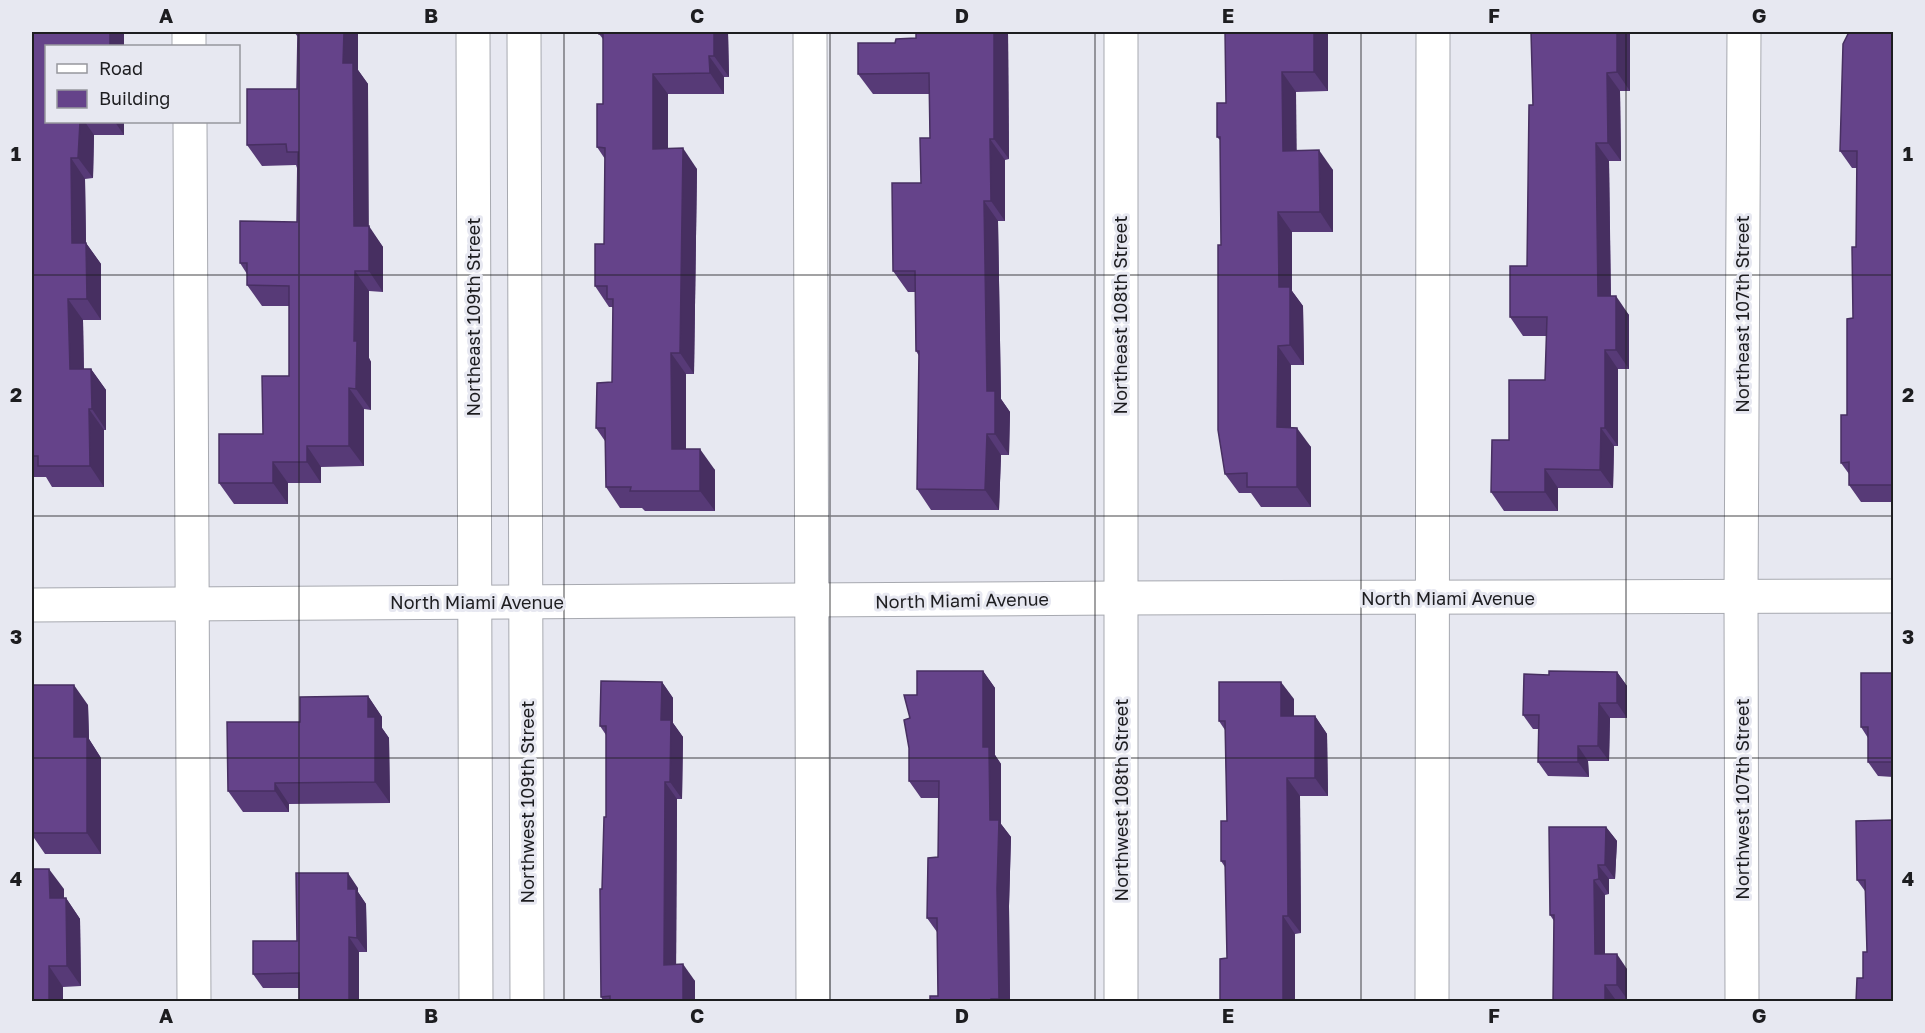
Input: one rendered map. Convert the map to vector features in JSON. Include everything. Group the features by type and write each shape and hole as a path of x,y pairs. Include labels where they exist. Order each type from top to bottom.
{"street":[{"name":"Northeast 109th Street","path":"473,32 474,602"},
{"path":"524,32 526,602"},
{"path":"810,32 813,1002"},
{"name":"Northeast 108th Street","path":"1120,598 1121,32"},
{"path":"1432,1002 1433,32"},
{"name":"Northeast 107th Street","path":"1741,597 1744,32"},
{"path":"473,103 524,104"},
{"path":"190,123 194,1002"},
{"name":"North Miami Avenue","path":"32,605 1893,596"},
{"name":"Northwest 107th Street","path":"1741,597 1742,1002"},
{"name":"Northwest 108th Street","path":"1120,598 1121,1002"},
{"path":"474,602 476,1002"},
{"name":"Northwest 109th Street","path":"526,602 527,1002"}],"building":[{"path":"32,32 110,32 110,45 45,45 45,123 80,123 78,158 71,158 72,243 86,243 87,299 68,299 70,369 91,369 90,466 38,466 38,456 32,456"},
{"path":"298,32 344,32 343,63 353,63 354,226 369,226 369,271 355,271 356,389 349,388 349,446 307,446 307,462 273,462 273,483 219,483 219,434 263,434 262,376 289,376 289,286 247,285 247,263 240,263 240,221 297,222 298,152 287,152 286,144 247,145 247,89 297,89"},
{"path":"599,32 714,32 714,56 709,56 710,73 653,74 653,149 683,148 680,353 671,353 672,449 700,449 700,491 630,491 631,487 606,487 605,428 596,428 597,383 612,382 613,299 607,299 607,286 595,286 595,244 604,244 605,148 597,147 597,104 603,104 603,34"},
{"path":"916,32 994,32 994,139 990,139 991,201 984,201 987,391 995,391 995,434 987,434 985,490 917,489 919,351 916,351 915,271 893,271 892,183 921,183 920,138 930,138 929,73 858,74 858,43 895,43 896,39 916,38"},
{"path":"1225,32 1314,32 1314,72 1282,72 1283,151 1319,150 1320,212 1278,212 1279,287 1290,287 1290,345 1278,346 1277,427 1297,428 1297,487 1247,487 1247,473 1225,474 1218,430 1218,245 1221,245 1220,137 1217,137 1217,103 1226,103"},
{"path":"1531,32 1617,32 1617,72 1607,73 1608,143 1596,143 1598,296 1616,296 1616,350 1605,350 1605,428 1601,428 1600,470 1545,469 1545,492 1491,492 1492,440 1509,440 1509,380 1545,380 1547,317 1510,317 1510,266 1527,266 1529,105 1533,105"},
{"path":"1849,32 1893,32 1893,485 1849,485 1849,462 1841,463 1841,415 1847,415 1847,319 1853,318 1852,247 1856,247 1857,151 1840,151 1843,44"},
{"path":"917,671 983,671 983,747 989,747 990,820 999,820 997,889 999,999 991,999 991,1002 930,1002 930,996 938,996 937,918 927,918 928,858 938,857 939,781 909,781 909,748 904,720 910,718 904,695 917,695"},
{"path":"1549,671 1617,672 1617,703 1599,703 1598,746 1578,746 1578,762 1538,762 1539,715 1523,715 1524,674 1549,675"},
{"path":"1861,673 1893,673 1893,762 1868,762 1868,727 1861,727"},
{"path":"601,681 662,682 661,720 671,720 670,782 665,782 664,965 683,964 683,1002 610,1002 610,996 601,997 600,889 602,889 604,817 606,817 606,726 600,726"},
{"path":"1219,682 1281,682 1281,716 1315,716 1315,778 1287,778 1288,916 1283,916 1283,1002 1220,1002 1220,959 1227,958 1225,861 1221,861 1221,821 1227,821 1225,721 1219,721"},
{"path":"32,685 74,685 74,737 87,737 87,833 32,833"},
{"path":"368,696 368,717 375,717 375,782 275,783 275,791 228,791 227,722 300,722 300,697"},
{"path":"1893,820 1893,1002 1856,1002 1857,978 1863,978 1863,952 1867,952 1865,880 1857,880 1856,821"},
{"path":"1549,827 1606,827 1605,865 1598,865 1599,879 1594,880 1595,954 1617,954 1617,985 1605,985 1605,1002 1553,1002 1554,915 1550,915"},
{"path":"32,869 49,869 50,898 66,898 67,966 49,966 49,1002 32,1002"},
{"path":"296,873 348,873 348,889 356,889 357,938 349,937 349,1002 299,1002 299,973 253,974 253,941 297,941"}]}
